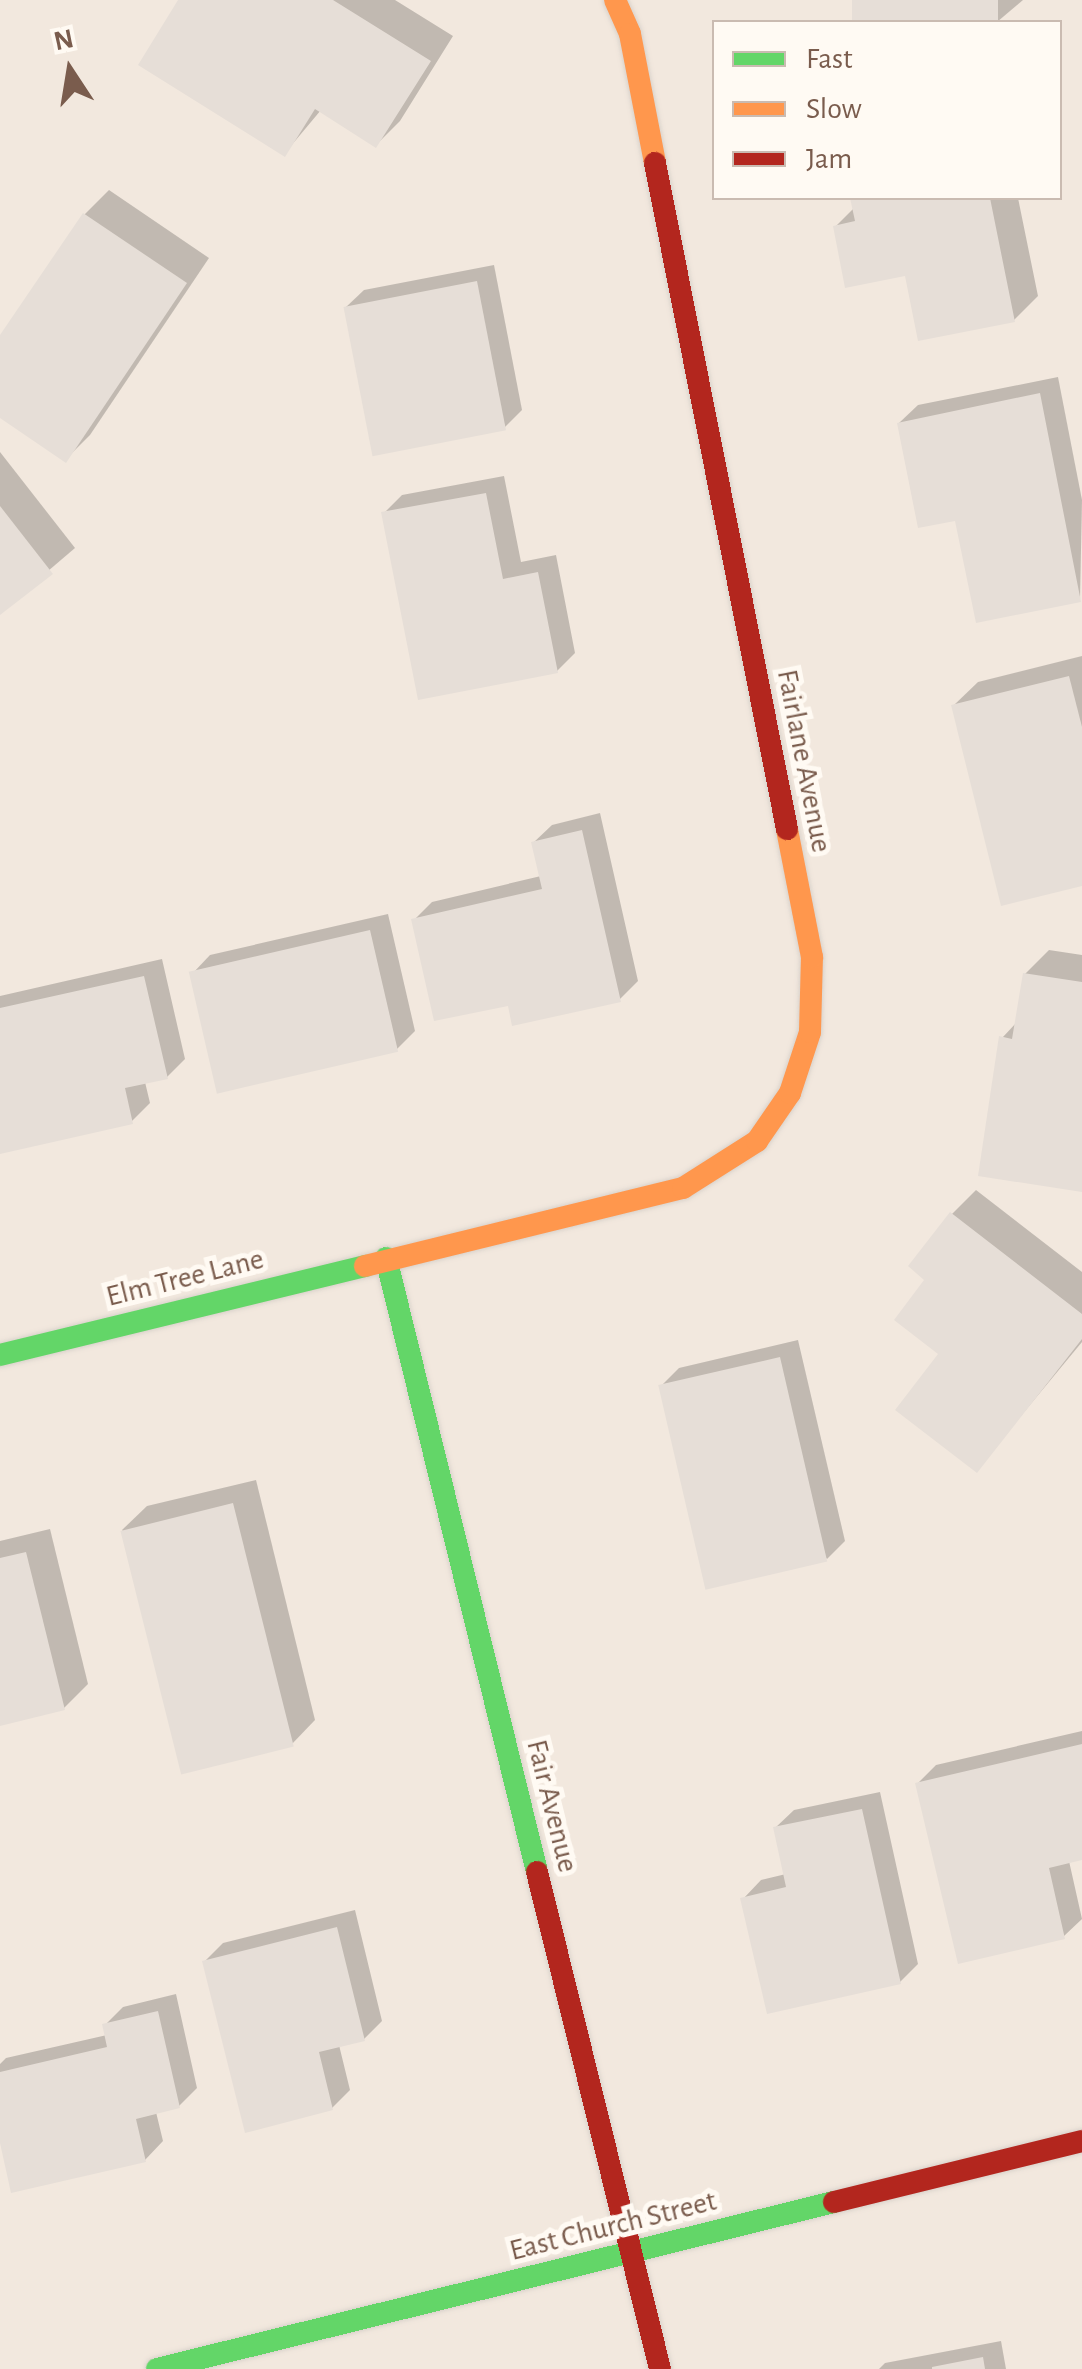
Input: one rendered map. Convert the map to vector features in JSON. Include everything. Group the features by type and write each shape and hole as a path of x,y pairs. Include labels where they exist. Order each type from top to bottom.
{"street":[{"name":"Fairlane Avenue","path":"386,1258 683,1188 757,1141 790,1093 810,1032 812,957 630,34 615,0"},
{"name":"Elm Tree Lane","path":"0,1355 386,1258"},
{"name":"Fair Avenue","path":"386,1258 660,2369"},
{"name":"East Church Street","path":"158,2369 1082,2141"}],"shaded area":[{"path":"0,0 1082,0 1082,2369 0,2369"}],"building":[{"path":"178,0 333,0 431,61 376,148 315,109 285,157 138,65"},
{"path":"852,0 998,0 998,20 852,20"},
{"path":"850,200 990,200 1015,322 918,341 905,276 845,288 833,226 855,221"},
{"path":"83,213 187,283 66,463 0,418 0,335"},
{"path":"477,281 506,430 373,456 343,307"},
{"path":"1040,393 1081,602 976,623 955,521 918,528 897,423"},
{"path":"486,493 503,579 538,572 558,673 418,700 381,512"},
{"path":"0,506 53,574 0,615"},
{"path":"1069,676 1082,727 1082,886 1001,906 951,705"},
{"path":"582,830 621,1002 512,1026 508,1006 434,1021 411,919 542,889 531,842"},
{"path":"370,930 398,1052 217,1094 189,972"},
{"path":"1023,973 1082,982 1082,1192 978,1176 999,1036 1012,1039"},
{"path":"144,976 168,1079 125,1088 133,1124 0,1154 0,1008"},
{"path":"950,1212 1082,1314 1082,1339 977,1473 895,1410 938,1354 894,1320 924,1280 908,1266"},
{"path":"780,1357 827,1562 705,1590 658,1385"},
{"path":"233,1503 294,1747 181,1775 120,1531"},
{"path":"26,1552 65,1710 0,1726 0,1558"},
{"path":"1082,1744 1082,1860 1049,1868 1065,1939 958,1964 915,1783"},
{"path":"862,1809 901,1984 767,2014 740,1898 786,1887 773,1827"},
{"path":"337,1927 365,2041 319,2052 333,2110 245,2133 202,1961"},
{"path":"158,2011 180,2108 136,2119 146,2162 11,2193 0,2143 0,2072 107,2047 102,2024"},
{"path":"983,2357 985,2369 932,2369 932,2367"}],"traffic: fast":[{"path":"386,1258 537,1872"},
{"path":"0,1355 365,1266"},
{"path":"157,2369 834,2202"}],"traffic: slow":[{"path":"615,0 630,34 655,163"},
{"path":"365,1266 683,1188 757,1141 790,1093 810,1032 812,957 787,829"}],"traffic: jam":[{"path":"655,163 787,829"},
{"path":"537,1872 660,2369"},
{"path":"834,2202 1082,2141"}]}
